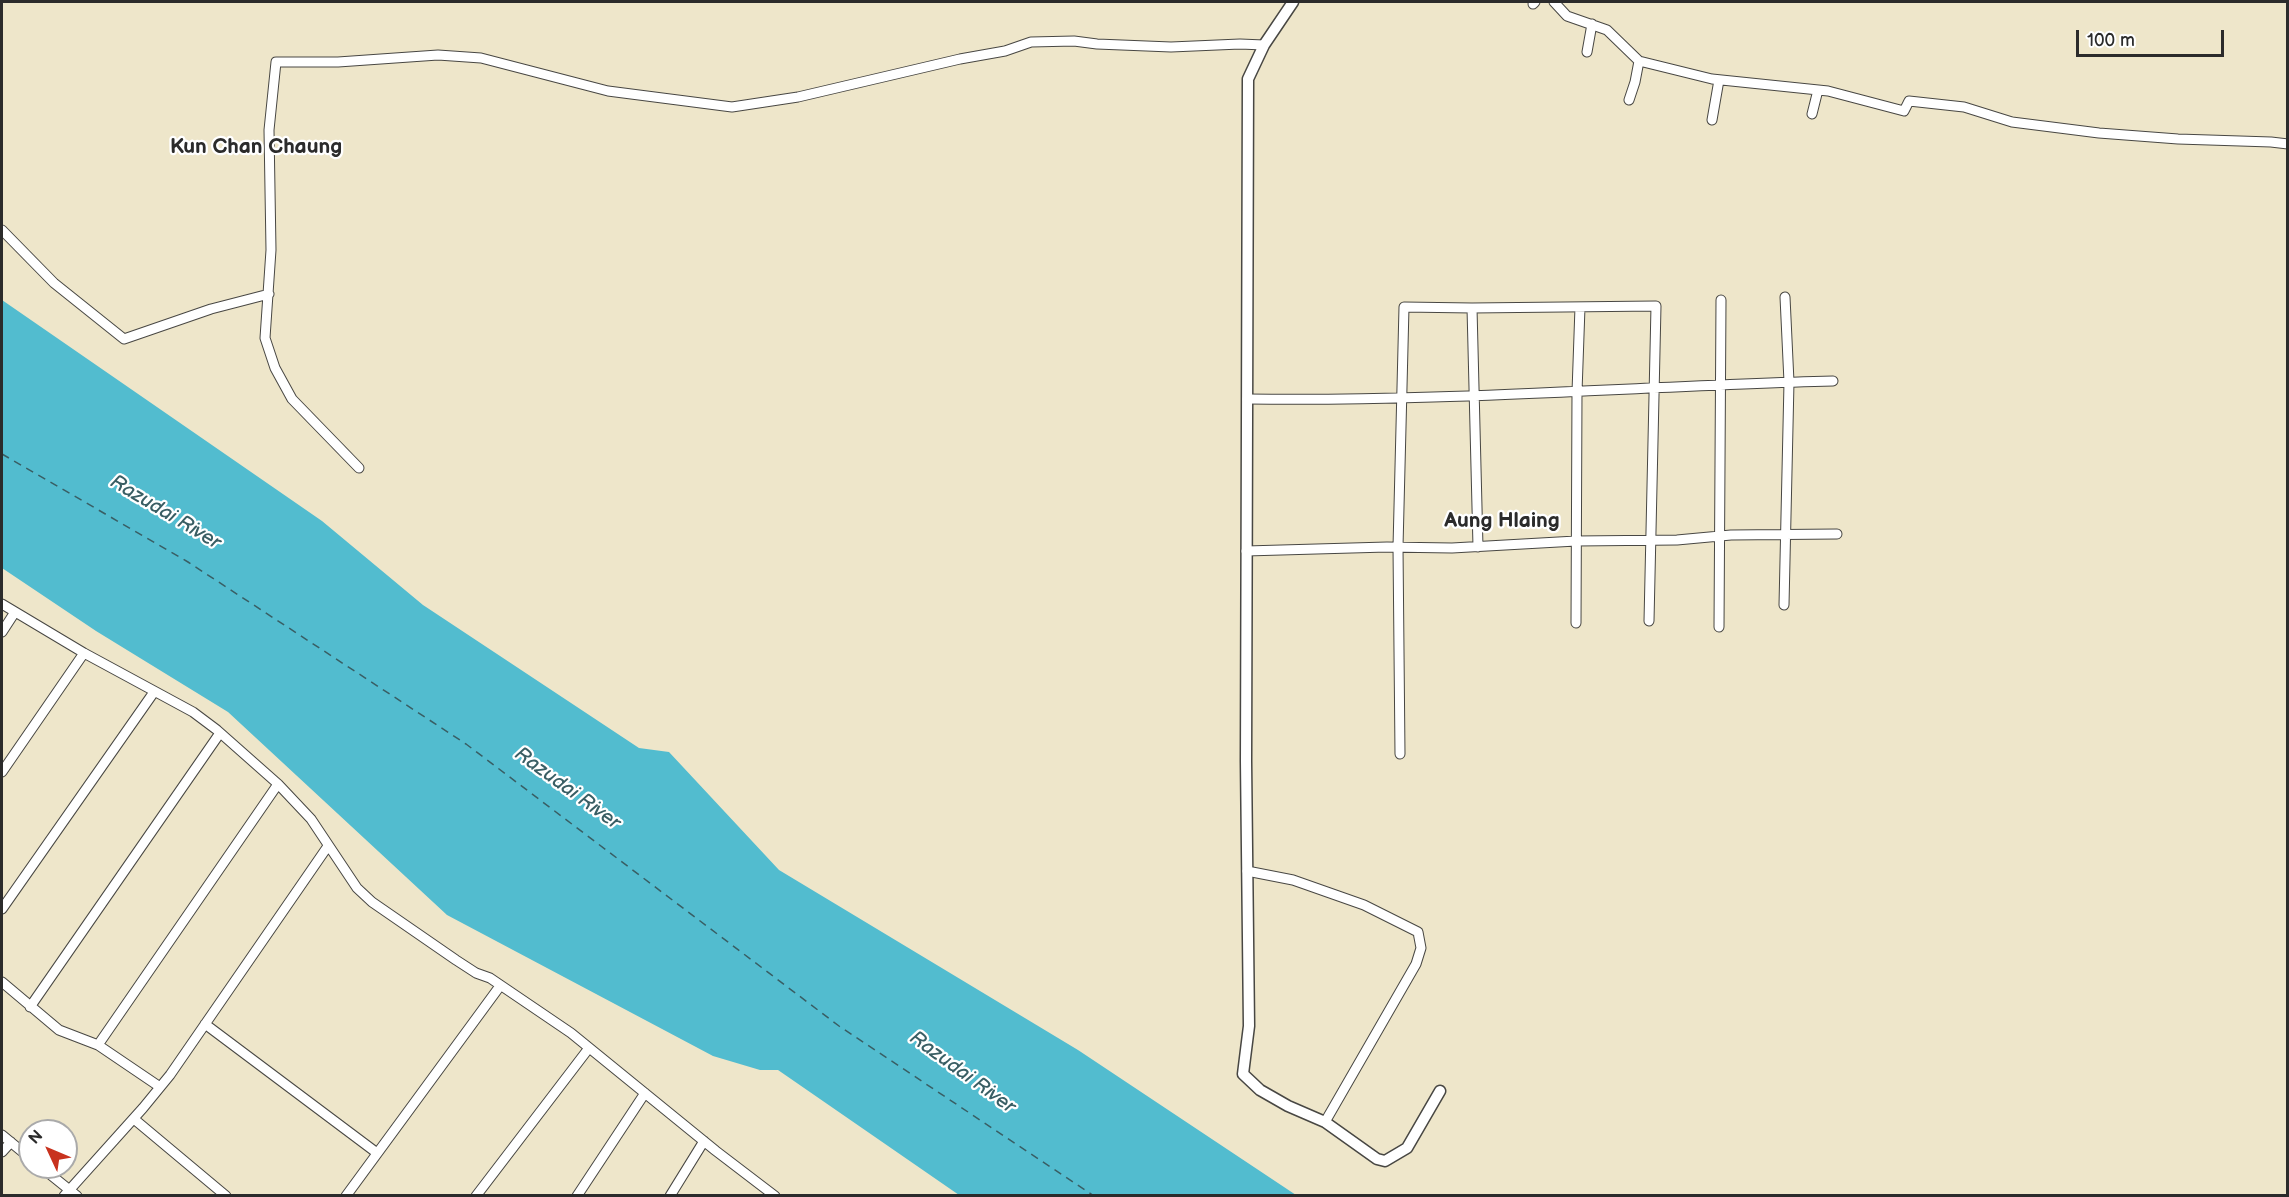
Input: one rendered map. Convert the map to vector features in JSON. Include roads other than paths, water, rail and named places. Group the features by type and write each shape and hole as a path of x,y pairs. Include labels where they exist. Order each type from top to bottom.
{"street":[{"path":"1293,2 1264,45 1248,79 1246,551 1249,1026 1243,1074 1260,1090 1288,1106 1325,1122 1377,1159 1385,1161 1407,1148 1440,1091"},
{"path":"1554,2 1567,16 1607,30 1640,61 1719,80 1818,90 1904,111 1909,101 1965,107 2012,122 2099,133 2178,140 2288,144"},
{"path":"1587,52 1592,24"},
{"path":"359,468 292,399 275,368 265,338 271,240 270,130 276,62 338,62 438,55 482,58 608,91 732,107 808,95 960,58 1005,51 1031,42 1074,40 1097,44 1171,47 1264,45"},
{"path":"1629,100 1640,61"},
{"path":"1712,120 1719,80"},
{"path":"1812,114 1818,90"},
{"path":"2,230 54,283 124,339 211,309 269,294"},
{"path":"1784,605 1789,382 1785,297"},
{"path":"1719,627 1721,300"},
{"path":"1400,754 1398,547 1404,307 1656,306 1649,621"},
{"path":"1576,623 1577,392 1580,307"},
{"path":"1472,308 1478,547"},
{"path":"1247,399 1402,399 1833,381"},
{"path":"1246,551 1478,547 1576,541 1837,534"},
{"path":"2,604 84,653 193,712 278,784 311,819 357,888 372,903 571,1033 764,1192 775,1196"},
{"path":"2,632 15,612"},
{"path":"2,772 84,653"},
{"path":"2,909 154,692"},
{"path":"30,1007 220,733"},
{"path":"98,1045 278,784"},
{"path":"54,1179 70,1194 134,1119 205,1024 328,846"},
{"path":"1247,871 1293,880 1364,905 1418,932 1421,948 1416,964 1325,1122"},
{"path":"2,982 59,1030 98,1045 160,1087"},
{"path":"346,1196 501,986"},
{"path":"205,1024 377,1153"},
{"path":"476,1196 589,1048"},
{"path":"577,1196 645,1093"},
{"path":"134,1119 226,1196"},
{"path":"2,1135 18,1148"},
{"path":"670,1196 704,1141"},
{"path":"2,1152 11,1142"}],"water":[{"name":"Razudai River","path":"2,300 322,521 423,605 639,748 669,752 779,870 1078,1050 1296,1195 959,1195 778,1070 760,1070 713,1056 447,915 228,712 96,631 2,568"}],"district":[{"name":"Kun Chan Chaung","path":"256,148"},
{"name":"Aung Hlaing","path":"1502,522"}]}
